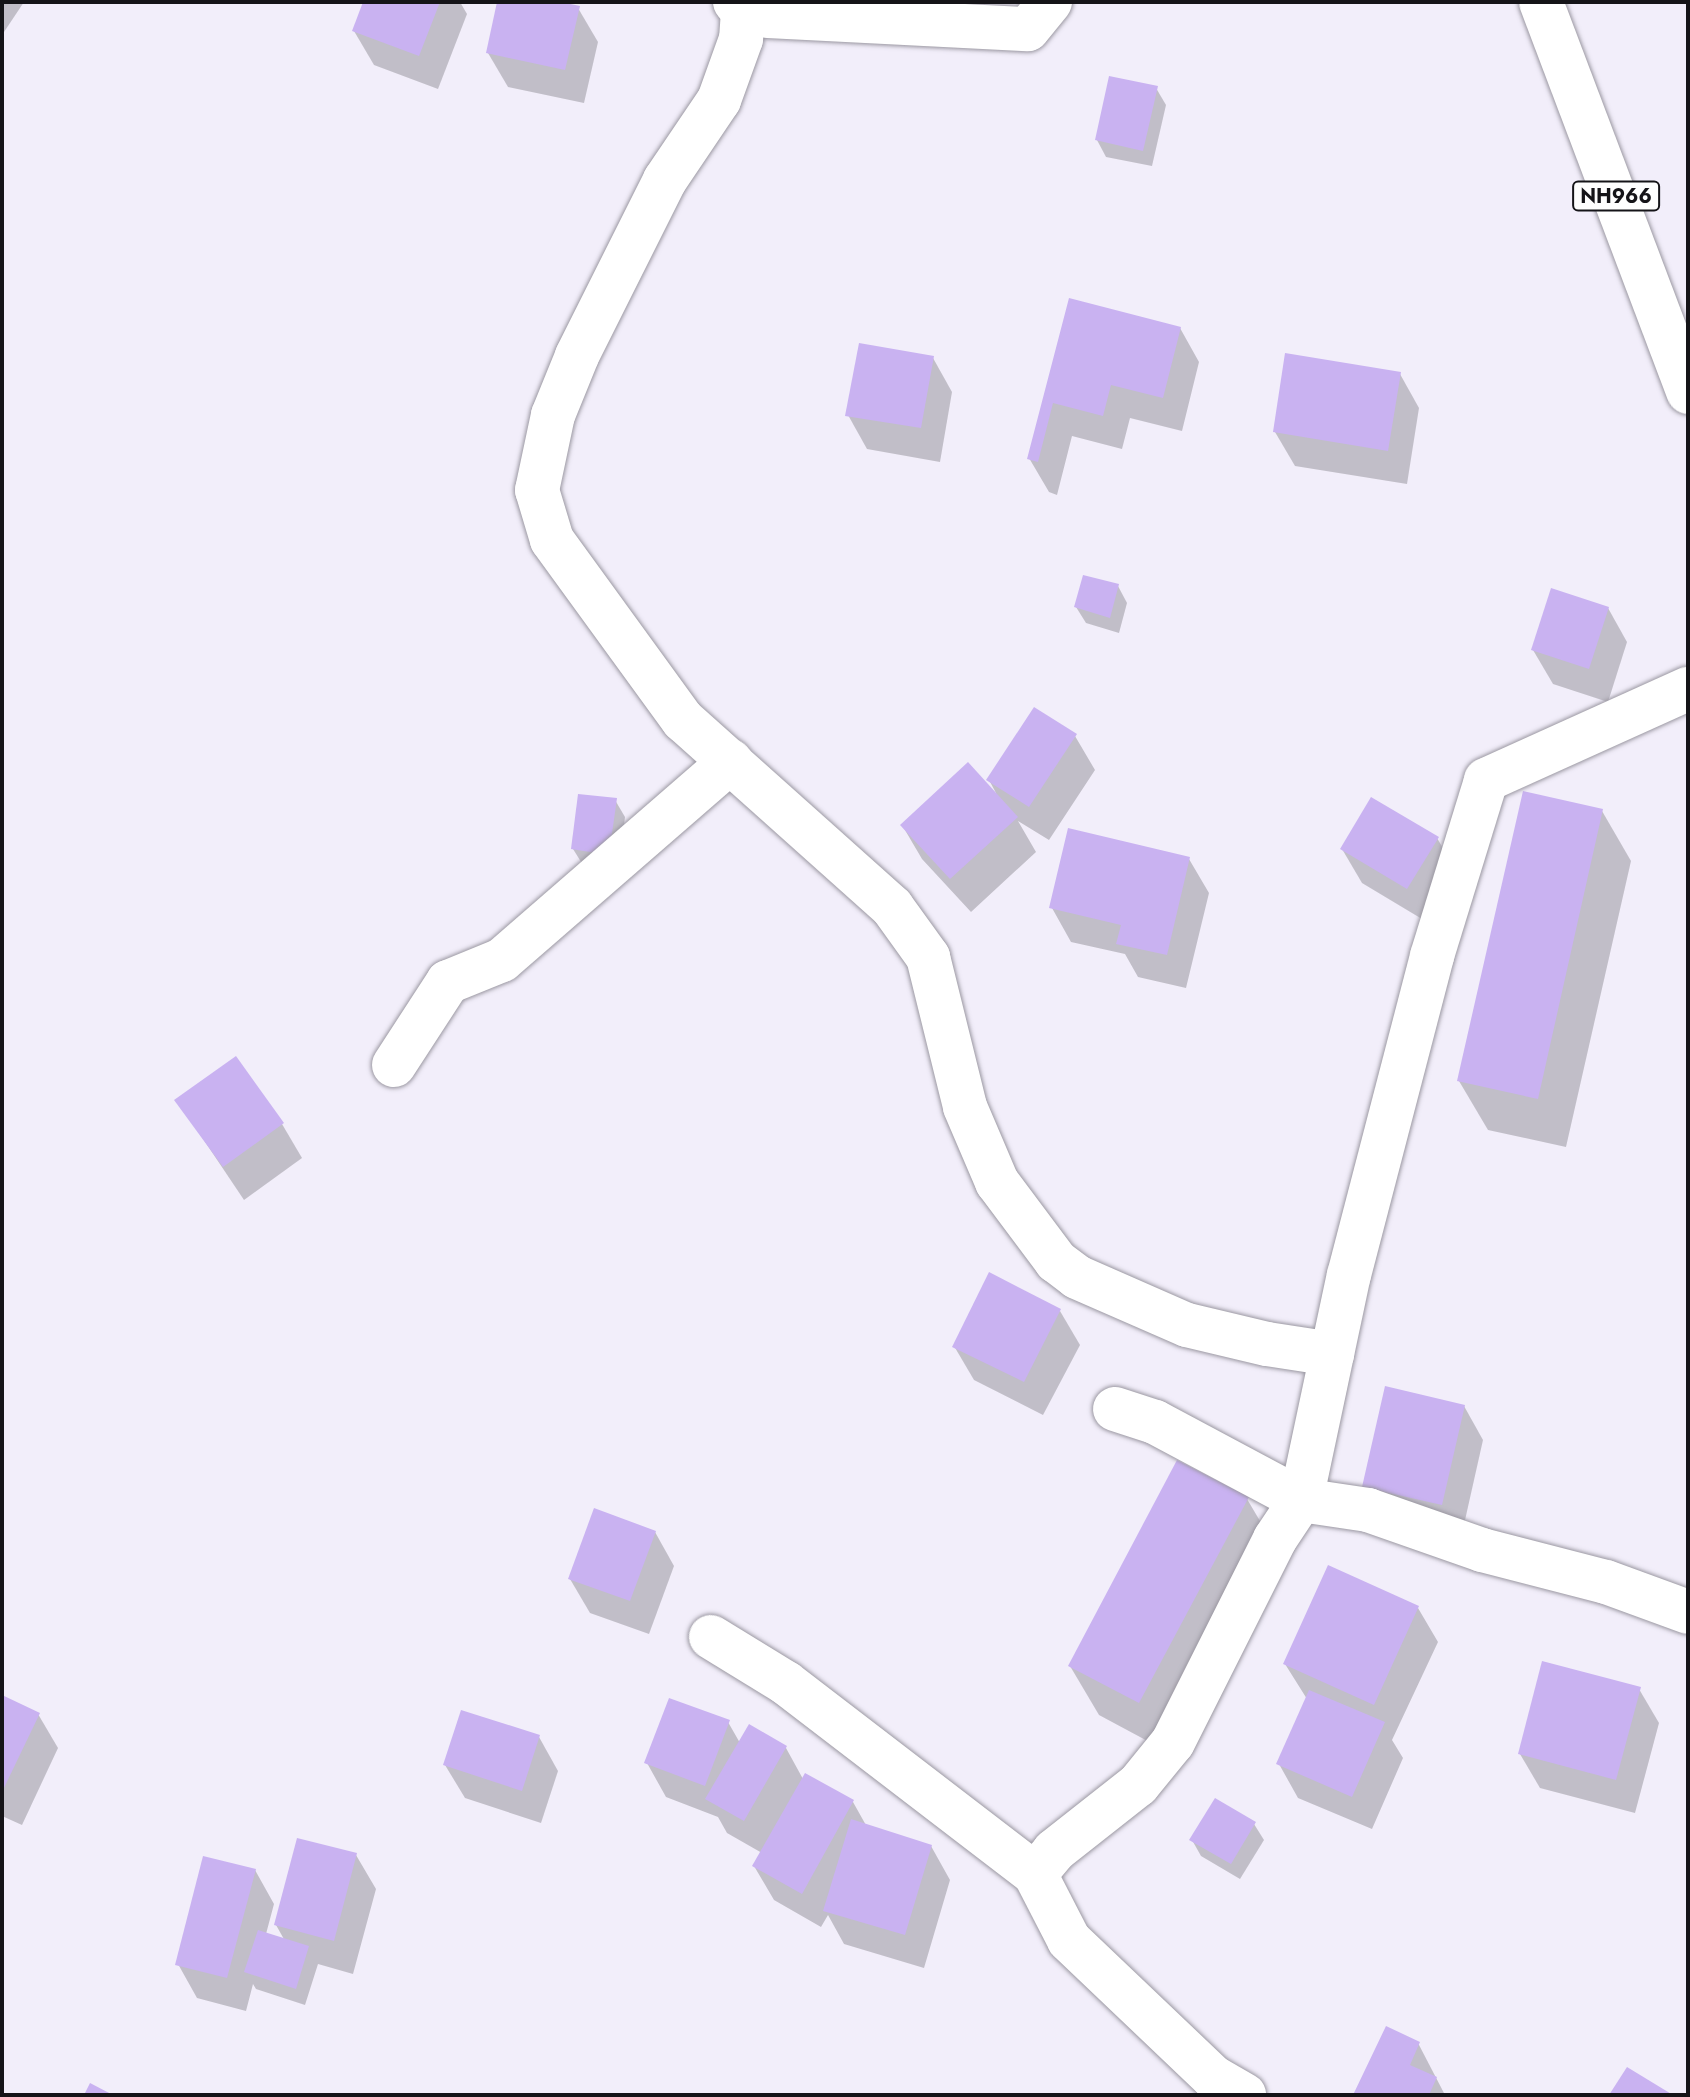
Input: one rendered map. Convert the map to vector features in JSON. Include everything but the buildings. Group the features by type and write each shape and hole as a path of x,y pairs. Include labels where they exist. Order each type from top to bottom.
{"main road":[{"path":"1050,2 1028,29 768,16 739,7 741,39 719,100 665,180 577,356 553,415 537,490 552,540 683,720 892,907 928,957 970,1119 997,1182 1056,1261 1077,1277 1187,1325 1267,1344 1332,1354"},
{"name":"NH966","path":"1541,2 1688,392"},
{"path":"1035,1874 1054,1851 1138,1785 1173,1742 1275,1539 1301,1500 1332,1354 1432,956 1486,780 1688,689"},
{"path":"394,1065 448,982 502,960 731,761"},
{"path":"1115,1409 1155,1422 1301,1500 1368,1510 1482,1550 1606,1582 1688,1612"},
{"path":"711,1637 786,1683 1035,1874 1069,1940 1213,2077 1244,2095"}]}
